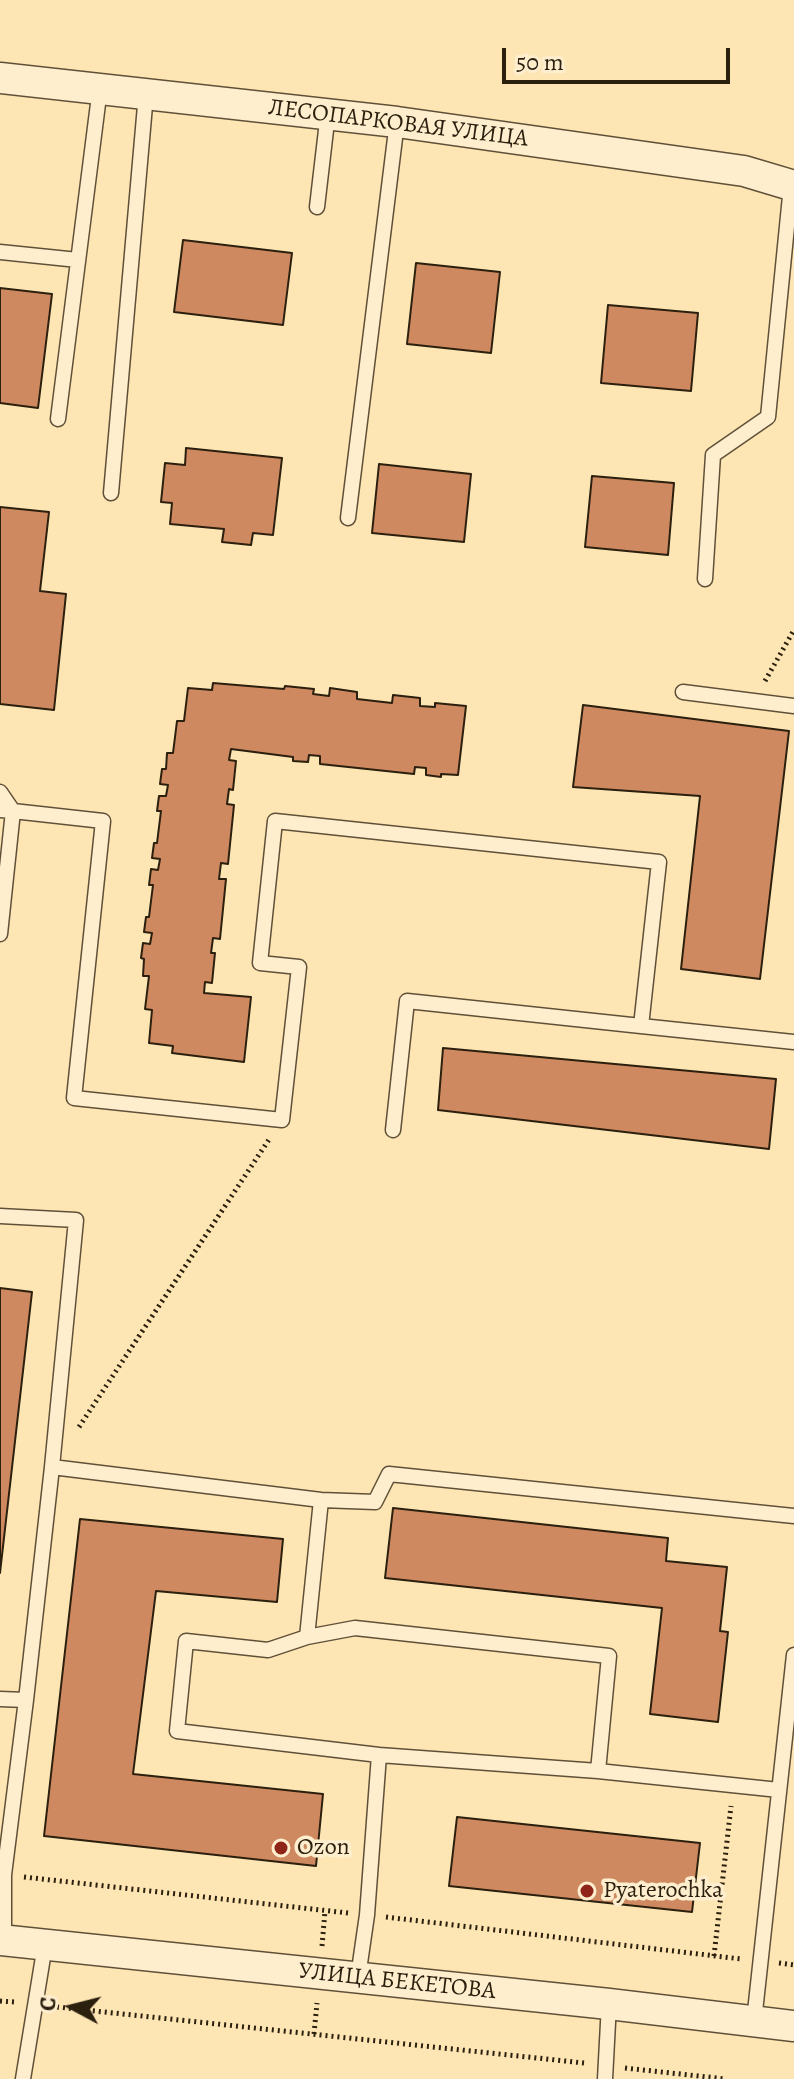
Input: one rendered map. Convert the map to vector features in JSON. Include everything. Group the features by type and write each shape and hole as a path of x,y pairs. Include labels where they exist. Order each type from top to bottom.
{"street":[{"name":"ЛЕСОПАРКОВАЯ УЛИЦА","path":"0,78 397,122 744,171 793,186"},
{"name":"УЛИЦА БЕКЕТОВА","path":"2,1940 794,2026"}],"lane":[{"path":"58,419 100,88"},
{"path":"111,493 146,94"},
{"path":"317,207 328,113"},
{"path":"348,518 397,122"},
{"path":"705,579 713,455 768,417 793,186"},
{"path":"0,252 78,260"},
{"path":"683,692 794,706"},
{"path":"0,792 7,810 0,934"},
{"path":"7,810 103,821 74,1098 282,1120 299,967 260,963 275,821 659,862 641,1026"},
{"path":"393,1130 407,1001 794,1042"},
{"path":"0,1216 76,1220 52,1467 4,1875 2,1940"},
{"path":"52,1467 321,1500 375,1502 389,1474 794,1516"},
{"path":"307,1637 321,1500"},
{"path":"598,1771 609,1656 355,1628 307,1637 268,1650 186,1641 177,1731 379,1755 598,1771 779,1790"},
{"path":"754,2021 794,1655"},
{"path":"0,1699 26,1700"},
{"path":"358,1977 367,1915 379,1755"},
{"path":"23,2079 45,1945"},
{"path":"606,2073 609,2004"}],"path":[{"path":"754,701 794,630"},
{"path":"52,1467 282,1120"},
{"path":"714,1956 734,1784"},
{"path":"4,1875 794,1965"},
{"path":"0,2001 606,2073 726,2079"}],"building":[{"path":"183,240 292,253 283,325 174,312"},
{"path":"416,263 500,272 491,353 407,344"},
{"path":"0,288 52,294 38,408 0,403"},
{"path":"608,305 698,313 691,391 601,383"},
{"path":"186,448 282,458 273,535 253,533 251,545 222,542 224,529 170,524 172,503 161,502 165,463 185,465"},
{"path":"379,464 471,474 464,542 372,533"},
{"path":"592,476 674,483 668,555 585,547"},
{"path":"0,507 49,512 40,591 66,594 54,710 0,704"},
{"path":"213,683 314,689 313,694 329,696 330,688 357,692 357,699 392,703 393,695 420,698 420,706 435,707 435,703 466,706 458,775 426,775 426,768 415,767 414,774 320,764 320,756 309,755 308,762 293,761 293,757 231,749 229,760 236,761 233,790 229,789 227,804 234,805 228,864 221,863 219,879 226,879 220,939 213,938 212,983 205,982 204,993 251,997 244,1062 172,1053 173,1046 149,1043 152,1010 145,1009 149,976 143,976 144,959 141,958 143,943 150,944 152,933 144,932 153,885 149,885 151,869 158,870 160,859 152,858 161,811 157,811 159,796 166,796 168,785 160,784 162,769 166,769 167,753 173,753 177,721 184,721 188,688 212,690"},
{"path":"583,705 789,731 760,979 681,969 700,796 573,787"},
{"path":"443,1048 776,1079 769,1149 438,1110"},
{"path":"0,1288 32,1292 0,1573"},
{"path":"393,1508 668,1538 666,1561 727,1567 720,1631 728,1632 718,1722 650,1714 662,1608 385,1578"},
{"path":"80,1519 283,1539 277,1602 156,1591 133,1774 323,1794 316,1866 44,1836"},
{"path":"457,1817 700,1843 692,1912 449,1886"}],"place":[{"name":"Ozon","path":"281,1848"},
{"name":"Pyaterochka","path":"587,1891"}]}
